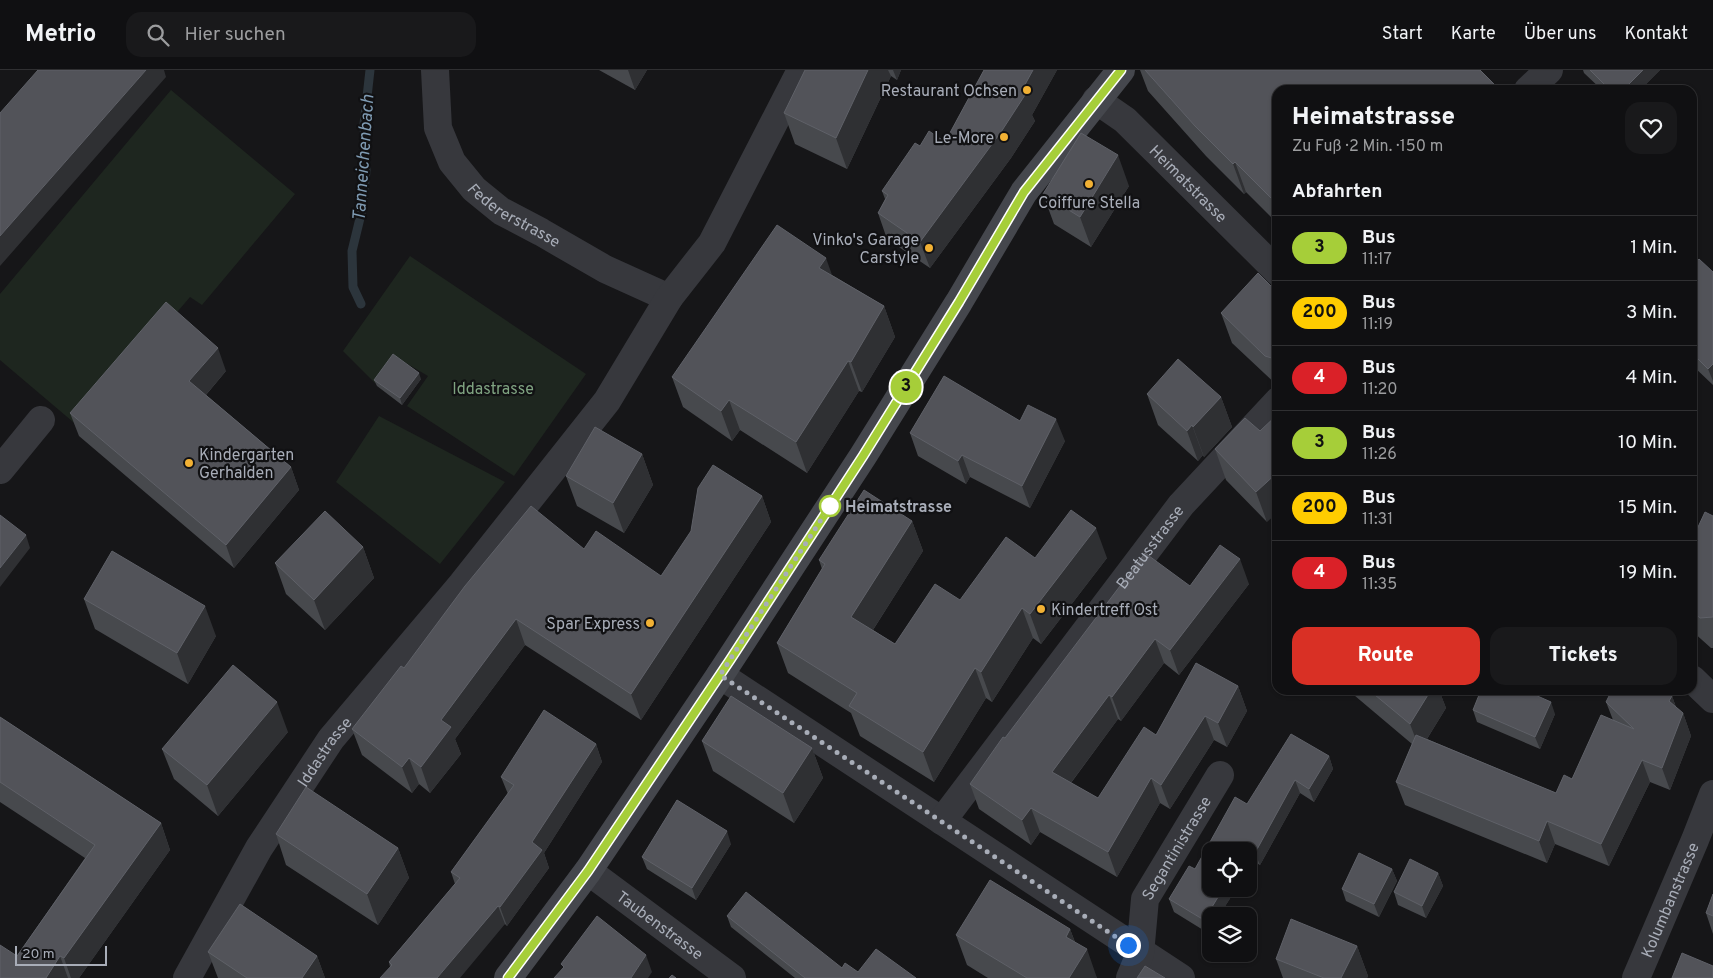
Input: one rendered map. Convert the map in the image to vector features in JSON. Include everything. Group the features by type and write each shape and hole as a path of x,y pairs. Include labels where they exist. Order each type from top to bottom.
{"main road":[{"path":"508,978 588,871 720,675 868,448 959,302 1024,192 1120,70"}],"street":[{"name":"Federerstrasse","path":"435,70 438,128 452,162 474,189 501,212 541,232 605,269 669,298"},
{"name":"Iddastrasse","path":"186,978 259,848 331,739 462,584 526,500 606,401 669,298 712,243 800,70"},
{"path":"1533,85 1549,70"},
{"name":"Heimatstrasse","path":"1096,100 1125,120 1272,266"},
{"name":"Beatusstrasse","path":"942,821 1181,505 1272,407"},
{"path":"0,470 41,420"},
{"path":"720,675 942,821 1135,966 1180,978"},
{"path":"1697,684 1713,699"},
{"name":"Segantinistrasse","path":"1135,966 1145,899 1220,775"},
{"name":"Kolumbanstrasse","path":"1636,978 1696,840 1713,794"},
{"name":"Taubenstrasse","path":"588,871 732,978"}],"green space":[{"path":"171,90 295,194 202,305 190,297 79,427 0,360 0,294"},
{"name":"Iddastrasse","path":"410,256 586,374 514,476 407,406 428,376 394,356 375,383 343,351"},
{"path":"379,416 505,482 440,564 336,482"}],"building":[{"path":"38,70 146,70 0,236 0,113"},
{"path":"805,70 868,70 836,138 784,113"},
{"path":"984,70 1033,70 1022,90 1025,95 1001,132 920,242 878,213 888,195 882,191 915,143 920,146 929,131 945,142"},
{"path":"1145,70 1480,70 1495,85 1272,85 1272,199 1195,126"},
{"path":"1590,70 1643,70 1628,85 1605,85"},
{"path":"1081,133 1118,155 1080,217 1043,194"},
{"path":"777,225 826,258 819,268 884,306 851,362 848,361 796,442 729,400 721,411 672,377"},
{"path":"1699,259 1713,272 1713,364 1708,369 1697,358 1697,261"},
{"path":"1258,273 1272,287 1272,358 1265,356 1221,313"},
{"name":"Kindergarten Gerhalden","path":"166,302 218,348 189,381 291,467 226,545 70,413"},
{"path":"393,354 419,373 400,398 374,380"},
{"path":"1178,359 1221,397 1187,431 1147,394"},
{"path":"944,376 1020,421 1028,405 1056,419 1022,486 962,455 958,461 910,433"},
{"path":"1245,418 1260,431 1272,420 1272,477 1256,492 1215,449"},
{"path":"595,427 642,454 613,503 566,476"},
{"path":"713,465 762,496 631,694 516,619 441,720 451,727 421,767 409,758 402,767 352,729 401,666 404,668 465,586 531,506 584,549 596,531 661,576 691,531 698,488"},
{"path":"864,490 912,521 851,617 895,644 935,584 960,600 1006,537 1035,558 1071,510 1096,528 1030,614 1022,608 981,672 975,668 923,752 849,706 857,693 777,643 825,564 819,560"},
{"path":"325,511 363,547 314,600 275,563"},
{"path":"1705,512 1713,516 1713,617 1700,618 1697,615 1697,529"},
{"path":"0,515 26,535 0,568"},
{"path":"1220,545 1240,559 1170,650 1155,639 1112,697 1109,695 1052,772 1098,798 1144,727 1156,735 1196,663 1238,686 1218,723 1205,716 1161,785 1151,778 1108,852 1031,808 1022,820 970,784 1003,737 1005,738 1145,553 1190,586"},
{"path":"112,551 205,606 177,653 84,599"},
{"path":"233,665 277,702 207,785 162,749"},
{"path":"1375,695 1428,695 1410,724"},
{"path":"1479,695 1535,695 1551,702 1535,737 1473,710"},
{"path":"1610,695 1671,695 1669,701 1683,713 1662,768 1642,760 1601,844 1547,821 1539,841 1396,782 1416,735 1556,793 1564,775 1572,779 1601,715 1634,729 1606,702"},
{"path":"731,696 812,748 783,793 702,741"},
{"path":"544,710 596,744 532,842 542,850 500,907 498,906 437,978 380,978 392,965 389,962 460,878 451,872 514,785 501,777"},
{"path":"0,717 161,823 64,958 60,956 46,978 0,978 0,945 17,956 95,845 0,782"},
{"path":"1291,734 1329,756 1309,789 1295,780 1257,849 1257,842 1210,842 1235,797 1247,804"},
{"path":"306,787 398,848 367,894 276,834"},
{"path":"677,800 727,831 692,888 642,857"},
{"path":"1359,853 1392,869 1374,904 1342,889"},
{"path":"1202,856 1202,897 1218,897 1212,907 1202,907 1202,919 1169,899 1189,866 1195,869"},
{"path":"1410,859 1438,873 1422,906 1394,892"},
{"path":"990,880 1070,929 1066,937 1087,949 1069,978 1027,978 956,935"},
{"path":"746,892 842,968 845,963 858,972 876,949 916,978 805,978 727,916"},
{"path":"1713,894 1713,916 1706,913"},
{"path":"240,904 317,956 302,978 247,978 208,952"},
{"path":"597,916 646,955 631,978 554,978 564,967 561,964"},
{"path":"1291,919 1357,946 1341,978 1324,978 1276,959"},
{"path":"1682,953 1713,966 1713,978 1672,978"},
{"path":"1145,966 1165,978 1137,978"}],"waterway":[{"name":"Tanneichenbach","path":"361,304 353,287 352,251 362,210 366,171 364,124 370,70"}],"bus line":[{"name":"3","path":"508,978 588,871 730,660 863,456 959,302 1024,192 1121,70"}],"place":[{"name":"Restaurant Ochsen","path":"1027,90"},
{"name":"Le-More","path":"1004,137"},
{"name":"Coiffure Stella","path":"1089,184"},
{"name":"Vinko's Garage Carstyle","path":"929,248"},
{"name":"Kindergarten Gerhalden","path":"189,463"},
{"name":"Heimatstrasse","path":"830,506"},
{"name":"Kindertreff Ost","path":"1041,609"},
{"name":"Spar Express","path":"650,623"}],"route":[{"path":"830,506 720,675 1128,945"}]}
